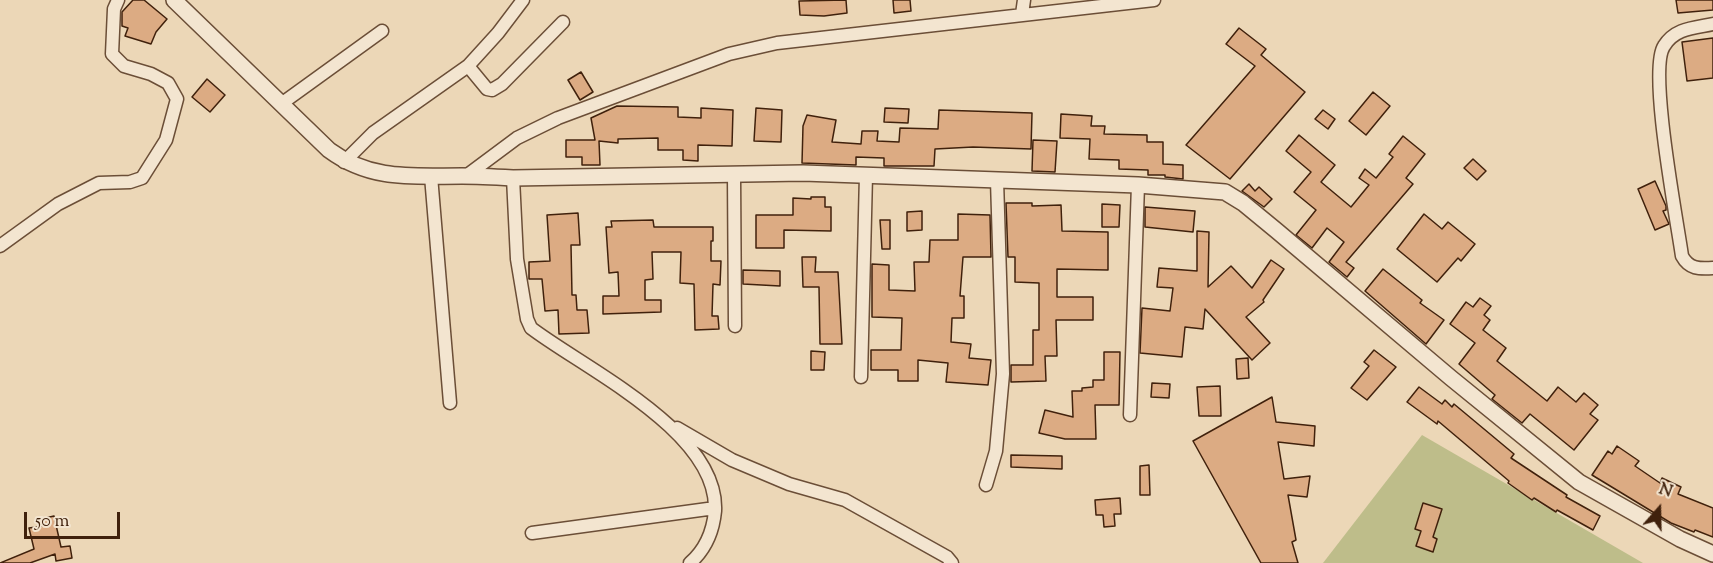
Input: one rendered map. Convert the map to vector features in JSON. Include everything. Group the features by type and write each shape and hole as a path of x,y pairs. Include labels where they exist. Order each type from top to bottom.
{"street":[{"path":"0,246 58,204 99,183 130,182 142,178 166,140 177,99 168,83 151,74 124,66 112,54 114,9 118,0"},
{"path":"174,0 344,162 368,171 396,177 513,178 803,173 1138,185 1225,192 1243,203 1579,482 1680,539 1713,554"},
{"path":"344,162 373,133 468,66 498,33 523,0"},
{"path":"1022,14 1024,0"},
{"path":"466,176 517,138 558,118 729,54 777,43 1154,0"},
{"path":"468,66 487,89 492,90 502,84 563,22"},
{"path":"1713,24 1685,29 1674,34 1660,53 1660,70 1661,116 1682,256 1686,264 1695,268 1713,268"},
{"path":"281,104 382,31"},
{"path":"734,175 735,326"},
{"path":"861,377 866,175"},
{"path":"431,176 450,403"},
{"path":"513,178 517,259 527,319 531,328 625,390 686,444 706,470 716,496 715,508 710,535 702,552 690,563"},
{"path":"986,485 996,451 1003,374 997,180"},
{"path":"1130,415 1138,185"},
{"path":"658,417 732,460 789,484 845,500 947,557 952,563"},
{"path":"532,533 715,508"}],"shaded area":[{"path":"1422,435 1643,563 1323,563"}],"building":[{"path":"133,0 144,0 167,19 156,32 151,44 125,36 128,28 122,26 122,12"},
{"path":"846,0 847,13 824,16 800,15 799,1"},
{"path":"893,0 910,0 911,11 894,13"},
{"path":"1676,0 1713,0 1713,10 1678,13"},
{"path":"1239,28 1266,49 1261,55 1305,92 1230,179 1186,145 1255,66 1226,44"},
{"path":"1713,38 1713,78 1687,81 1682,42"},
{"path":"581,72 593,92 580,100 568,80"},
{"path":"207,79 225,95 210,112 192,97"},
{"path":"1373,92 1390,106 1366,135 1349,121"},
{"path":"617,106 678,107 678,117 701,118 701,108 733,110 732,146 698,145 698,161 683,160 683,150 658,150 658,138 618,139 618,143 599,141 600,165 582,165 582,157 566,157 566,140 595,140 591,118"},
{"path":"756,108 782,110 781,142 754,141"},
{"path":"885,108 909,109 908,123 884,122"},
{"path":"939,110 1032,113 1031,149 973,147 935,149 934,166 884,166 884,158 856,157 856,165 802,163 803,126 807,115 836,120 832,142 861,144 862,131 878,131 877,141 899,142 900,128 938,129"},
{"path":"1323,110 1335,119 1328,129 1315,119"},
{"path":"1061,114 1092,116 1091,126 1105,126 1104,134 1147,135 1147,142 1163,142 1163,164 1183,165 1183,179 1165,177 1165,175 1148,175 1148,170 1119,169 1119,160 1089,159 1090,139 1060,138"},
{"path":"1299,135 1335,165 1321,182 1351,207 1369,185 1359,178 1365,169 1376,178 1393,157 1389,154 1403,136 1425,154 1406,178 1413,184 1346,262 1354,268 1347,277 1329,262 1344,242 1327,228 1312,248 1296,235 1316,210 1294,192 1311,172 1286,151"},
{"path":"1033,140 1057,141 1055,172 1032,171"},
{"path":"1473,159 1486,171 1477,180 1464,168"},
{"path":"1655,181 1666,206 1666,210 1663,211 1669,224 1655,230 1638,189"},
{"path":"1249,184 1255,191 1259,187 1272,199 1264,207 1242,191"},
{"path":"811,197 825,197 825,207 831,207 831,231 784,230 784,248 756,248 756,215 793,215 793,198 811,199"},
{"path":"1006,203 1032,203 1032,206 1061,205 1062,231 1108,232 1108,270 1057,269 1057,297 1093,297 1093,320 1056,320 1057,356 1045,356 1046,381 1011,382 1011,365 1033,365 1033,330 1039,330 1039,283 1015,282 1015,257 1008,257"},
{"path":"1102,204 1120,205 1119,227 1102,227"},
{"path":"1145,207 1195,211 1193,232 1145,227"},
{"path":"922,211 922,230 907,231 907,212"},
{"path":"578,213 580,245 571,245 572,295 576,295 577,310 587,310 589,333 559,334 558,310 545,311 542,279 529,279 529,262 550,261 547,215"},
{"path":"958,214 990,215 991,257 963,257 960,296 964,296 964,318 952,318 951,342 971,344 969,358 991,360 988,385 946,382 948,363 918,360 918,381 898,381 898,370 871,370 871,350 901,350 902,318 872,317 872,264 889,265 889,290 915,291 914,262 929,262 930,240 958,240"},
{"path":"1424,214 1442,229 1448,222 1475,244 1461,261 1458,258 1437,282 1397,249"},
{"path":"653,220 654,227 713,227 711,261 721,261 720,285 713,284 712,316 718,316 719,329 695,330 694,284 680,283 681,252 652,252 653,279 645,280 645,300 661,300 661,312 603,314 603,296 619,296 618,272 609,273 606,227 612,227 611,221"},
{"path":"880,220 890,220 890,249 882,249"},
{"path":"1197,231 1209,232 1208,287 1231,266 1252,288 1271,260 1284,269 1263,300 1264,302 1246,317 1270,343 1252,360 1205,309 1203,329 1185,327 1182,357 1140,353 1142,308 1170,311 1173,288 1157,287 1159,268 1197,271"},
{"path":"802,257 816,257 815,272 838,272 842,344 820,344 819,287 803,287"},
{"path":"1383,269 1422,300 1420,303 1444,320 1426,344 1365,291"},
{"path":"743,270 780,271 780,286 743,284"},
{"path":"1480,298 1491,306 1484,315 1490,320 1483,330 1506,348 1497,361 1547,401 1558,387 1576,402 1584,393 1598,405 1590,414 1598,420 1574,450 1530,414 1522,423 1492,399 1495,395 1459,364 1475,343 1450,324 1466,302 1473,307"},
{"path":"1374,350 1396,367 1367,400 1351,388 1369,366 1364,362"},
{"path":"811,351 825,352 824,370 811,370"},
{"path":"1104,352 1120,352 1119,405 1095,405 1096,439 1065,439 1039,433 1045,410 1073,417 1072,391 1082,391 1082,388 1093,387 1093,380 1104,380"},
{"path":"1248,358 1249,378 1237,379 1236,359"},
{"path":"1152,383 1170,384 1169,398 1151,397"},
{"path":"1220,386 1221,416 1199,416 1197,387"},
{"path":"1419,387 1442,404 1445,400 1452,407 1454,404 1514,454 1511,458 1567,495 1566,497 1600,516 1593,530 1557,510 1556,512 1534,498 1532,500 1508,483 1509,481 1438,421 1437,424 1407,402"},
{"path":"1272,397 1276,422 1315,426 1314,446 1278,442 1284,479 1310,476 1307,497 1288,495 1296,540 1292,542 1298,563 1261,563 1193,441"},
{"path":"1617,446 1639,461 1635,466 1660,483 1662,478 1681,487 1678,494 1713,508 1713,537 1671,523 1592,475 1608,451 1612,454"},
{"path":"1011,455 1062,456 1062,469 1011,467"},
{"path":"1149,465 1150,495 1140,495 1140,466"},
{"path":"1120,498 1121,514 1114,514 1115,526 1104,527 1103,515 1096,515 1095,500"},
{"path":"1423,503 1442,509 1433,537 1437,539 1433,552 1416,546 1421,531 1415,529"},
{"path":"54,516 61,547 70,546 72,558 56,561 55,554 30,563 0,563 34,549 29,528 43,526 41,519"}]}
